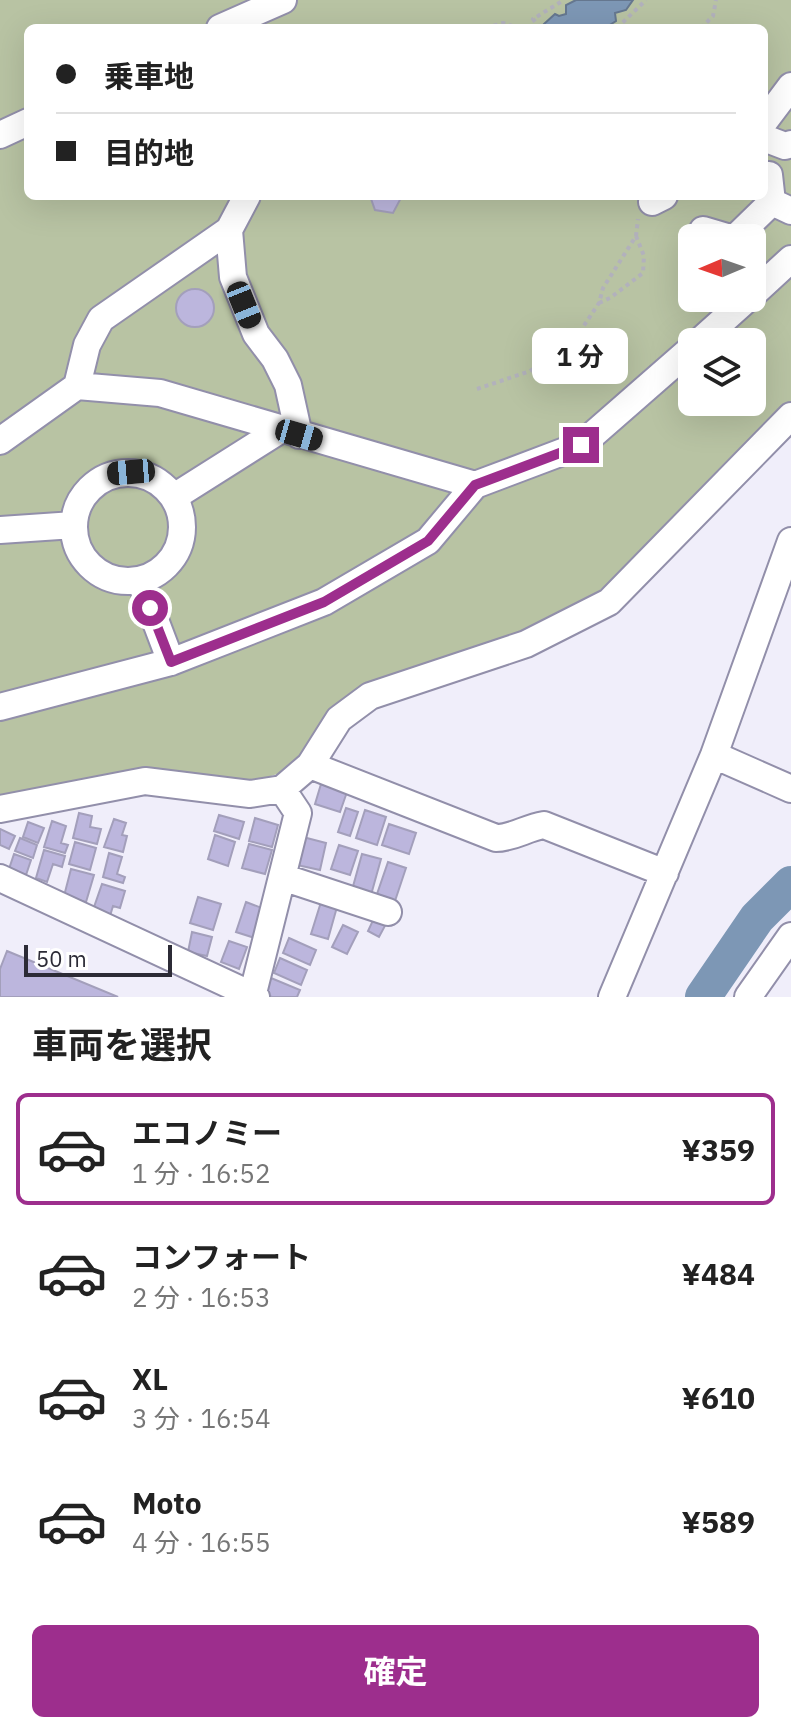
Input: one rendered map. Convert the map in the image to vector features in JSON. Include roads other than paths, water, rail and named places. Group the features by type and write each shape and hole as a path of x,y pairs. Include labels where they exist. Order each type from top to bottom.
{"street":[{"path":"257,20 283,0"},
{"path":"768,117 791,86"},
{"path":"0,135 24,124"},
{"path":"768,140 785,146 791,144"},
{"path":"755,224 782,207 769,175"},
{"path":"77,386 87,345 101,319 229,230 245,200"},
{"path":"229,230 233,277 256,334 275,359 288,385 289,433"},
{"path":"766,281 791,259"},
{"path":"714,328 732,312"},
{"path":"0,707 171,662 324,602 428,541 475,485 581,445 678,360"},
{"path":"0,441 77,386 160,393 475,485"},
{"path":"0,809 145,781 250,794 282,789 310,765 339,719 370,696 526,644 609,602 791,416"},
{"path":"174,497 289,433"},
{"path":"131,472 148,476 174,497 181,513 182,531 178,548 169,563 156,574 140,580 123,581 93,569 75,541 74,525 77,508 98,481 114,474 131,472"},
{"path":"0,530 74,525"},
{"path":"612,997 714,755 791,541"},
{"path":"140,580 171,662"},
{"path":"714,755 791,789"},
{"path":"310,765 496,838 510,838 529,827 544,825 665,873"},
{"path":"0,878 253,996 298,813 282,789"},
{"path":"282,877 388,912"},
{"path":"748,997 791,936"}],"water":[{"path":"576,0 633,0 626,10 615,13 616,21 611,24 544,24 555,14 566,14 566,5"}],"waterway":[{"path":"703,997 757,918 791,884"}]}
